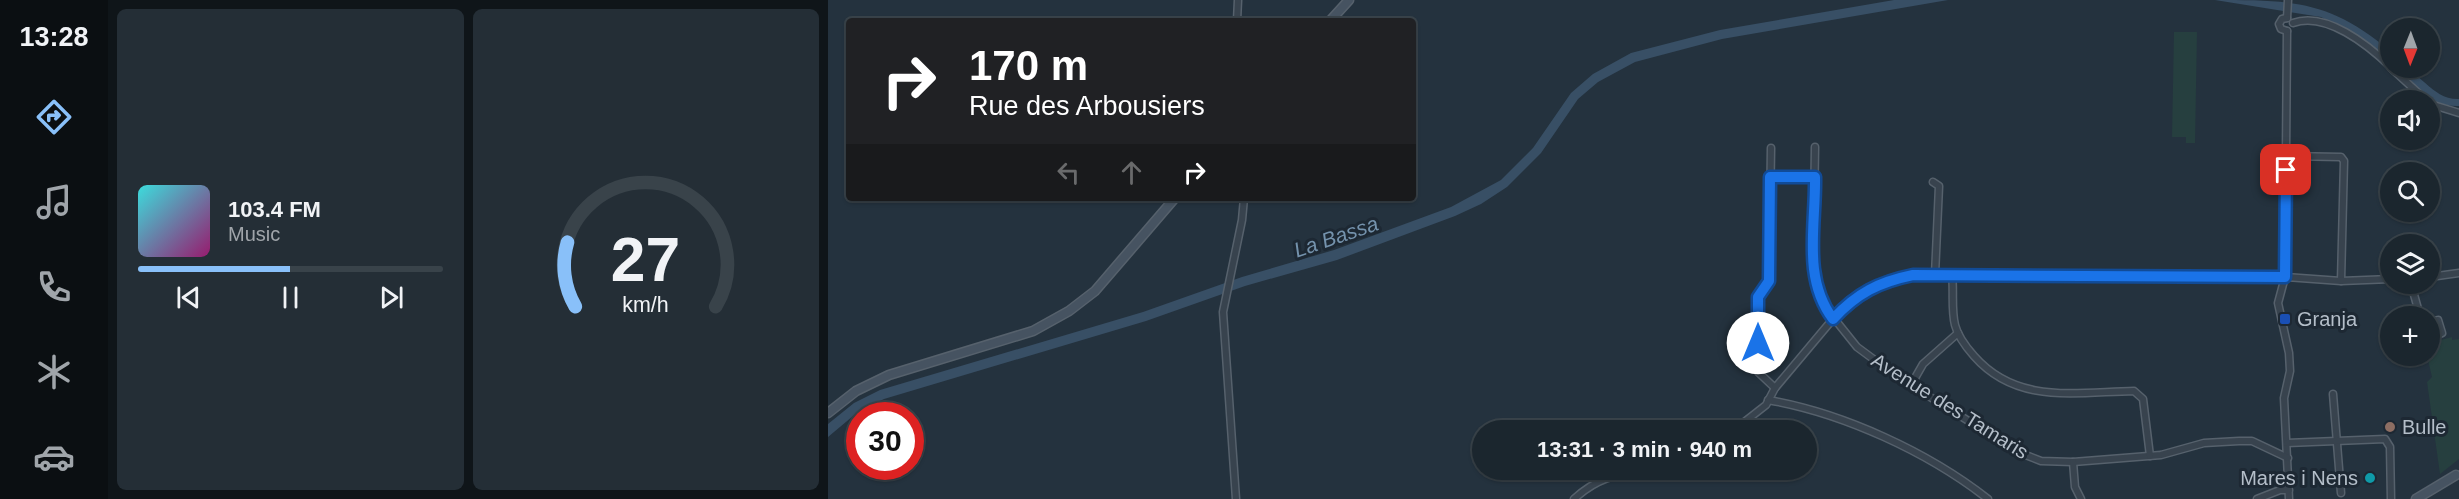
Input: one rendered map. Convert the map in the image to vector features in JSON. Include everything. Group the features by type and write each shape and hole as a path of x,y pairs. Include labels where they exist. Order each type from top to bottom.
{"main road":[{"path":"1333,18 1349,0"},
{"path":"828,413 856,392 889,375 1034,330 1070,311 1095,291 1172,201"},
{"path":"2416,499 2457,474"},
{"path":"2424,499 2457,474"}],"street":[{"path":"1237,18 1238,0"},
{"path":"2288,0 2285,277 2278,303 2289,353 2290,371 2284,398 2289,499"},
{"path":"2287,31 2279,24 2282,19 2313,19 2325,23 2380,57"},
{"path":"2403,78 2415,90"},
{"path":"2440,107 2459,111"},
{"name":"Avenue des Tamaris","path":"1815,147 1813,275 1821,302 1857,347 1911,385 2029,457 2041,460 2073,462 2150,456 2204,443 2246,441 2252,441 2288,458"},
{"path":"1771,148 1769,281 1758,297 1758,372 1775,388"},
{"path":"2287,156 2341,157 2344,161 2341,281"},
{"path":"1770,177 1815,177"},
{"path":"1933,182 1939,186 1935,275"},
{"path":"1236,499 1223,312 1244,201"},
{"path":"2440,276 2459,273"},
{"path":"1745,420 1768,400 1775,388 1848,302 1883,281 1913,275 1952,274 2033,277 2285,277 2341,281 2380,279"},
{"path":"1952,274 1953,311 1958,333 1963,344 1981,364 2017,388 2042,392 2134,391 2143,399 2150,456"},
{"path":"1911,385 1923,364 1958,333"},
{"path":"2333,394 2341,493"},
{"path":"1768,400 1797,405 1884,437 1941,467 1988,499"},
{"path":"2287,443 2385,439 2390,447 2391,499"},
{"path":"2073,462 2076,487 2081,499"},
{"path":"1574,499 1592,483 1600,480"},
{"path":"2257,499 2280,490 2289,490"}],"green space":[{"path":"2174,32 2197,32 2195,143 2186,143 2186,137 2172,137"},
{"path":"2452,337 2452,340 2459,339 2459,459 2440,474 2427,382 2432,377 2429,366 2440,366 2440,340"}],"water":[{"path":"1894,0 1948,0 1722,39 1635,62 1598,82 1578,99 1541,153 1507,187 1481,204 1455,216 1337,260 1245,286 1146,321 878,402 856,402 880,390 1143,312 1242,277 1334,250 1451,207 1501,180 1533,148 1571,93 1593,74 1631,53 1720,30"},
{"path":"2215,0 2266,1 2309,6 2349,22 2369,35 2380,44 2380,54 2371,46 2321,17"},
{"path":"2406,78 2419,78 2434,90 2418,90"},
{"path":"2440,94 2459,99 2459,106 2440,103"},
{"path":"846,409 846,422 828,437 828,424"}],"place":[{"name":"Granja","path":"2285,319"},
{"name":"Bulle","path":"2390,427"},
{"name":"Mares i Nens","path":"2370,478"}],"route":[{"path":"1758,343 1758,297 1769,281 1770,177 1815,177 1813,275 1821,302 1833,319 1848,302 1867,289 1883,281 1913,275 2285,277 2286,170"}],"water label":[{"name":"La Bassa","path":"1336,237"}]}
